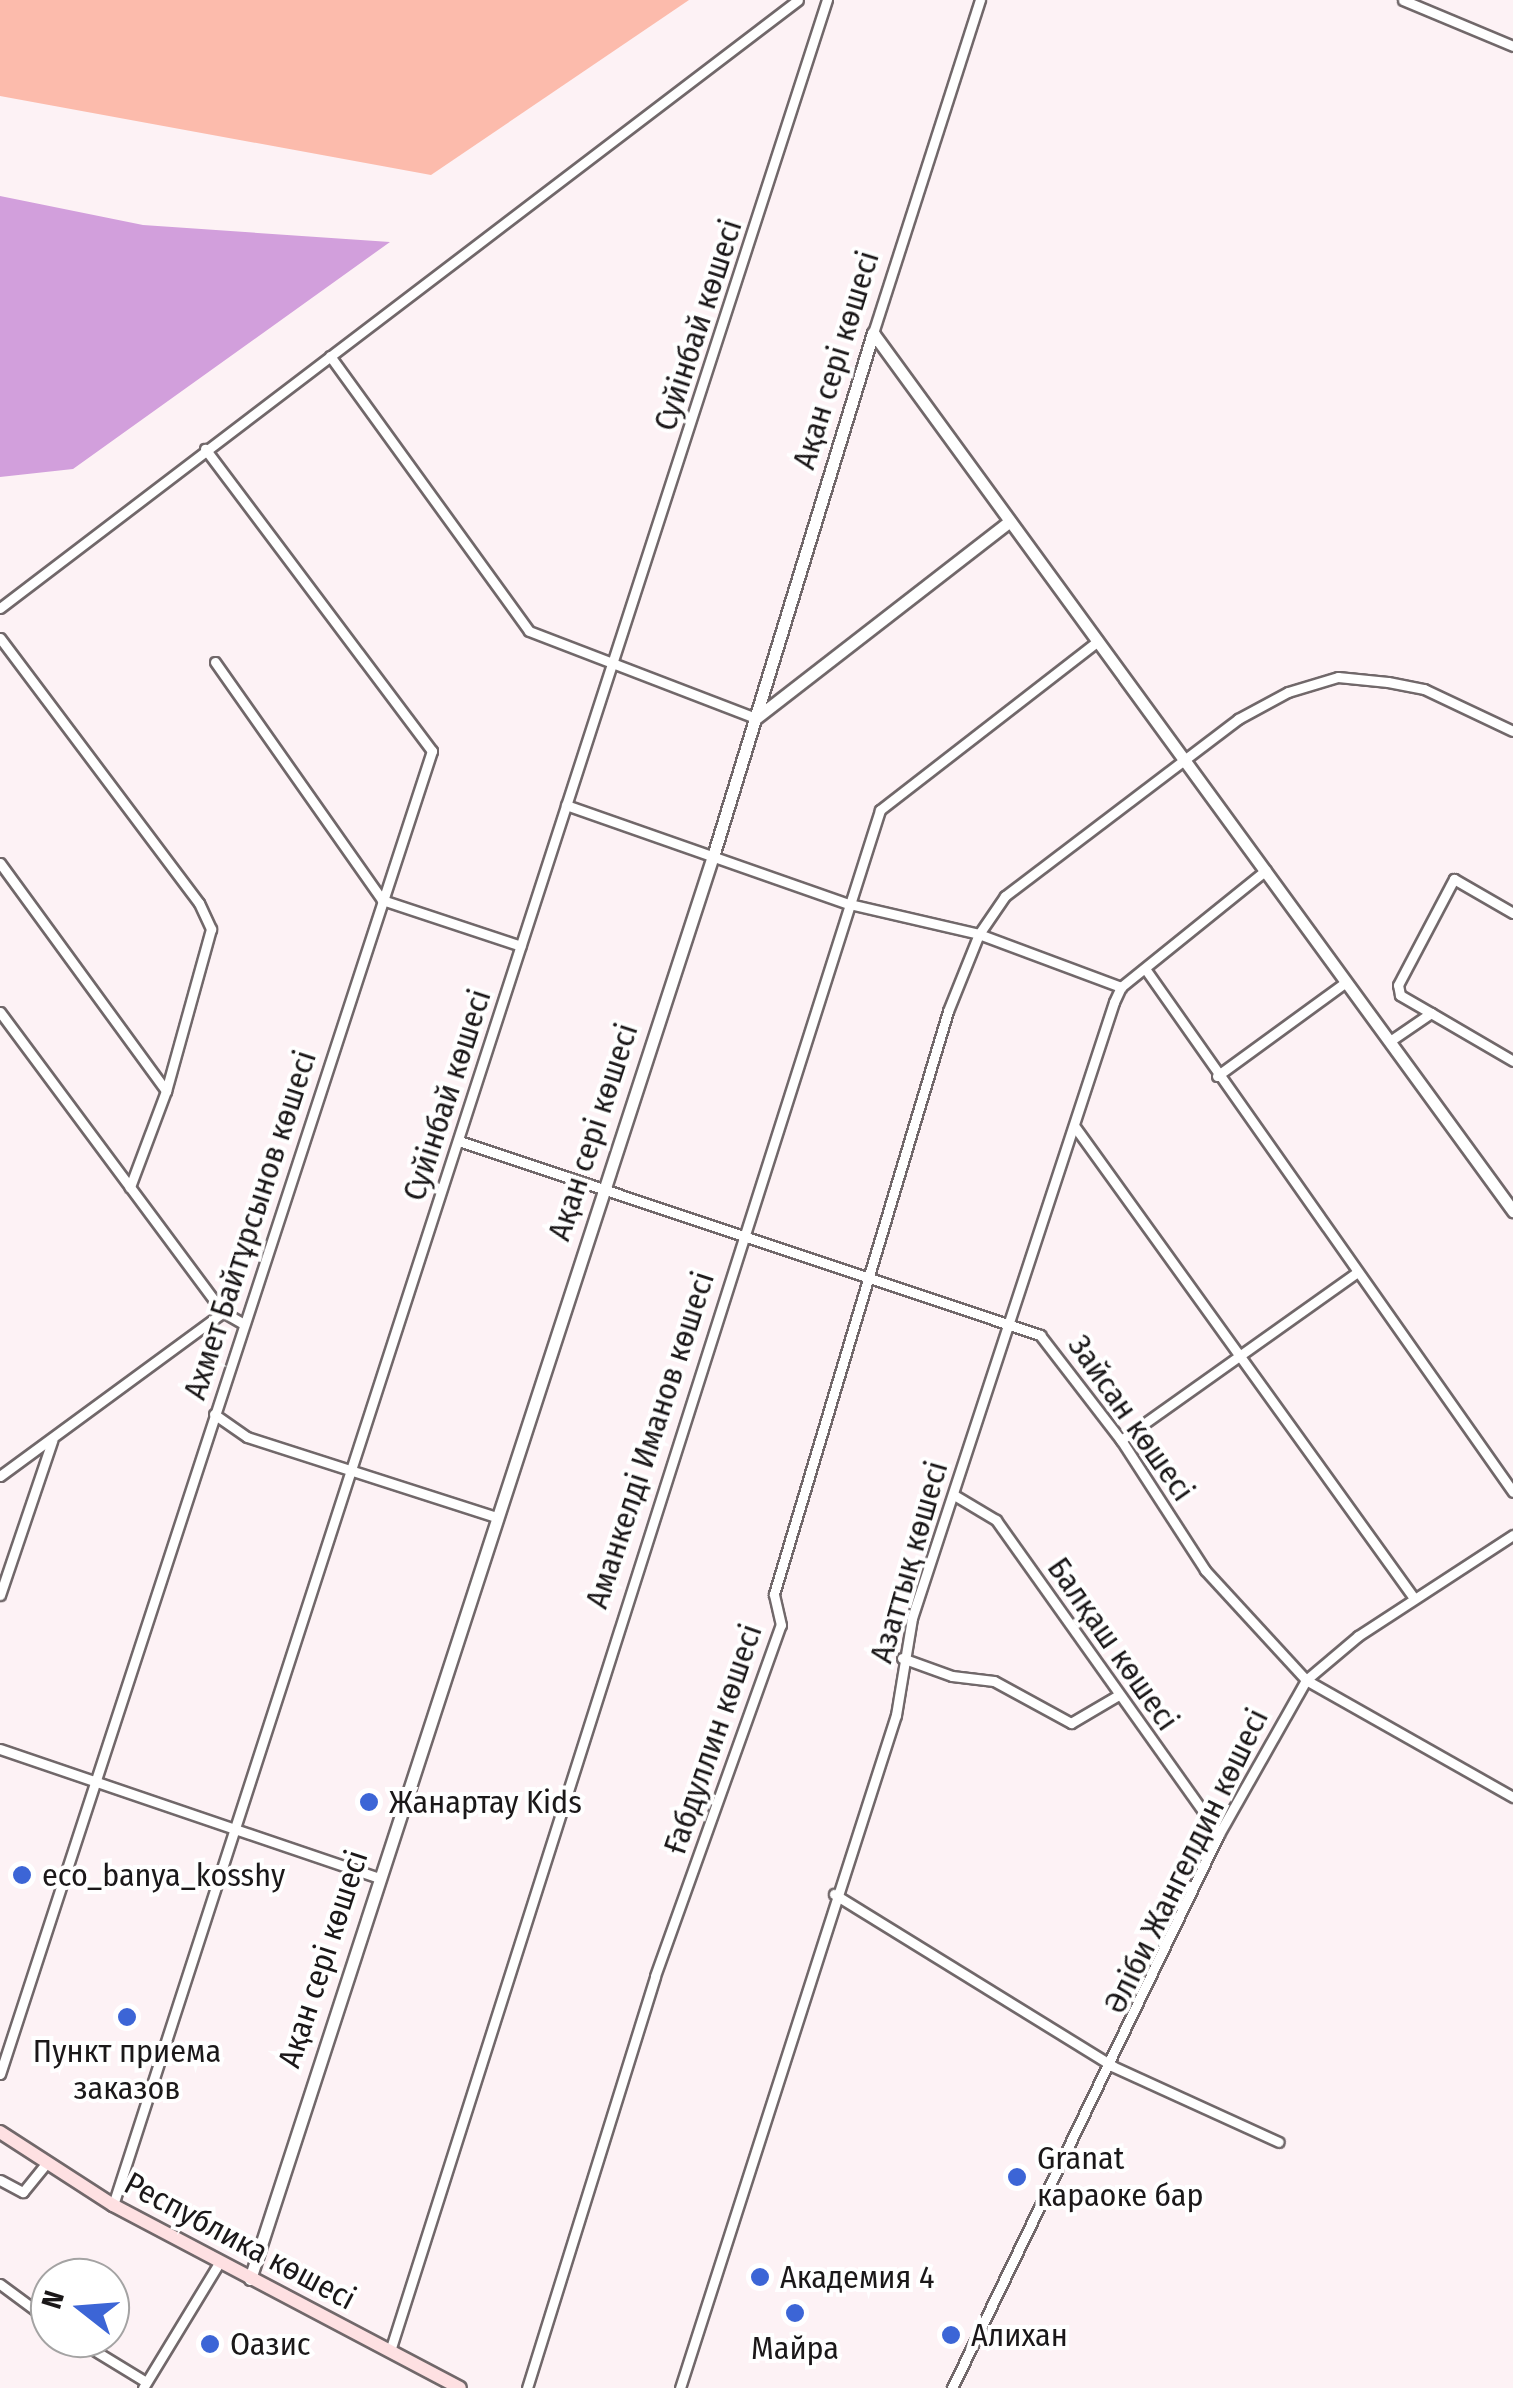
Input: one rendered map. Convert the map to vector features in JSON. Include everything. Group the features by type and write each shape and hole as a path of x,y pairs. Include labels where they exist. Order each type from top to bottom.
{"main road":[{"name":"Республика көшесі","path":"0,2132 45,2165 113,2205 460,2388"}],"street":[{"path":"0,608 798,0"},
{"name":"Суйінбай көшесі","path":"113,2205 826,0"},
{"name":"Ақан сері көшесі","path":"250,2278 714,854 873,333 980,0"},
{"path":"1403,0 1513,46"},
{"path":"873,333 1513,1211"},
{"path":"330,356 530,630 612,667 756,718 1010,520"},
{"name":"Ахмет Байтұрсынов көшесі","path":"0,2074 432,750 206,449"},
{"path":"0,638 199,904 211,929 166,1090 130,1187"},
{"name":"Аманкелді Иманов көшесі","path":"390,2351 741,1236 880,810 1098,640"},
{"path":"215,662 382,900 521,946"},
{"name":"Ғабдуллин көшесі","path":"527,2388 655,1976 781,1625 774,1594 948,1011 979,934 1005,896 1238,719 1288,692 1338,677 1424,689 1513,731"},
{"path":"566,806 850,904 979,934 1121,987 1266,870"},
{"path":"0,864 166,1090"},
{"path":"1513,912 1454,879 1398,985 1400,995 1513,1061"},
{"path":"1146,970 1513,1492"},
{"path":"1217,1076 1344,984"},
{"name":"Азаттық көшесі","path":"680,2388 834,1894 896,1715 902,1658 1121,987"},
{"path":"0,1012 223,1312 244,1324"},
{"path":"1390,1040 1431,1014"},
{"path":"1075,1127 1414,1598"},
{"name":"Зайсан көшесі","path":"459,1141 1010,1324 1050,1342 1205,1570 1306,1680 1513,1797"},
{"path":"1120,1440 1356,1273"},
{"path":"0,1476 53,1438 66,1422 223,1312"},
{"path":"214,1414 247,1437 496,1517"},
{"path":"0,1595 53,1438"},
{"name":"Балқаш көшесі","path":"954,1495 996,1520 1116,1696 1219,1834"},
{"path":"1306,1680 1414,1598 1513,1535"},
{"path":"902,1658 952,1676 994,1681 1071,1722 1116,1696"},
{"name":"Әліби Жангелдин көшесі","path":"952,2388 1112,2066 1219,1834 1306,1680"},
{"path":"0,1749 96,1780 232,1832 378,1878"},
{"path":"834,1894 1112,2066 1278,2142"},
{"path":"0,2180 23,2192 45,2165"},
{"path":"104,2358 144,2385 219,2263"},
{"path":"0,2284 30,2306"}],"shaded area":[{"path":"0,0 689,0 431,175 0,96"},
{"path":"0,196 143,225 390,242 73,469 0,477"}],"place":[{"name":"Жанартау Kids","path":"369,1802"},
{"name":"eco_banya_kosshy","path":"22,1875"},
{"name":"Пункт приема заказов","path":"127,2017"},
{"name":"Granat караоке бар","path":"1017,2177"},
{"name":"Академия 4","path":"760,2277"},
{"name":"Майра","path":"795,2313"},
{"name":"Алихан","path":"951,2335"},
{"name":"Оазис","path":"210,2344"}]}
